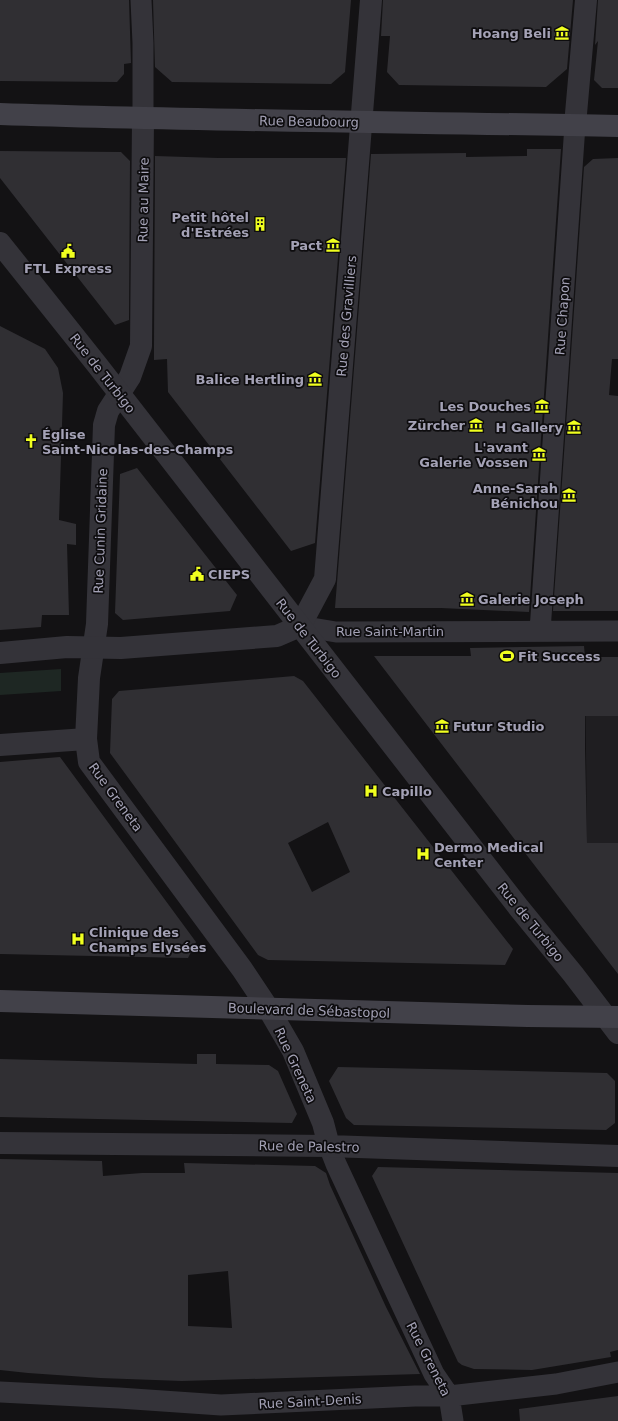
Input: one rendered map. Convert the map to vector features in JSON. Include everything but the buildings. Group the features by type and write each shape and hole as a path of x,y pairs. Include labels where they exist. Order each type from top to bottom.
{"main road":[{"name":"Rue Beaubourg","path":"0,114 143,118 618,126"},
{"name":"Boulevard de Sébastopol","path":"0,1002 528,1016 614,1022"}],"street":[{"name":"Rue au Maire","path":"120,394 130,377 141,346 143,43 141,0"},
{"name":"Rue des Gravilliers","path":"300,626 325,579 372,0"},
{"name":"Rue Chapon","path":"540,631 586,0"},
{"name":"Rue de Turbigo","path":"0,244 120,394 519,908 614,1022"},
{"name":"Rue Cunin Gridaine","path":"93,648 97,624 104,425 108,411 120,394"},
{"name":"Rue Saint-Martin","path":"300,626 336,632 618,631"},
{"path":"0,653 67,647 121,648 277,636 300,626"},
{"path":"0,745 86,739 89,678 93,648"},
{"name":"Rue Greneta","path":"86,739 89,762 242,968 268,1008 293,1051 323,1123 329,1146 336,1164 434,1374 449,1396 453,1421"},
{"name":"Rue de Palestro","path":"0,1143 329,1146 618,1156"},
{"name":"Rue Saint-Denis","path":"0,1392 119,1398 222,1413 368,1398 449,1396 556,1384 618,1372"}],"shaded area":[{"path":"585,657 618,657 618,869 587,843"},
{"path":"61,669 61,691 0,695 0,673"}],"place":[{"name":"Hoang Beli","path":"562,33"},
{"name":"Petit hôtel d'Estrées","path":"260,224"},
{"name":"Pact","path":"333,245"},
{"name":"FTL Express","path":"68,251"},
{"name":"Balice Hertling","path":"315,379"},
{"name":"Les Douches","path":"542,406"},
{"name":"Zürcher","path":"476,425"},
{"name":"H Gallery","path":"574,427"},
{"name":"Église Saint-Nicolas-des-Champs","path":"31,441"},
{"name":"L'avant Galerie Vossen","path":"539,454"},
{"name":"Anne-Sarah Bénichou","path":"569,495"},
{"name":"CIEPS","path":"197,574"},
{"name":"Galerie Joseph","path":"467,599"},
{"name":"Fit Success","path":"507,656"},
{"name":"Futur Studio","path":"442,726"},
{"name":"Capillo","path":"371,791"},
{"name":"Dermo Medical Center","path":"423,854"},
{"name":"Clinique des Champs Elysées","path":"78,939"}]}
